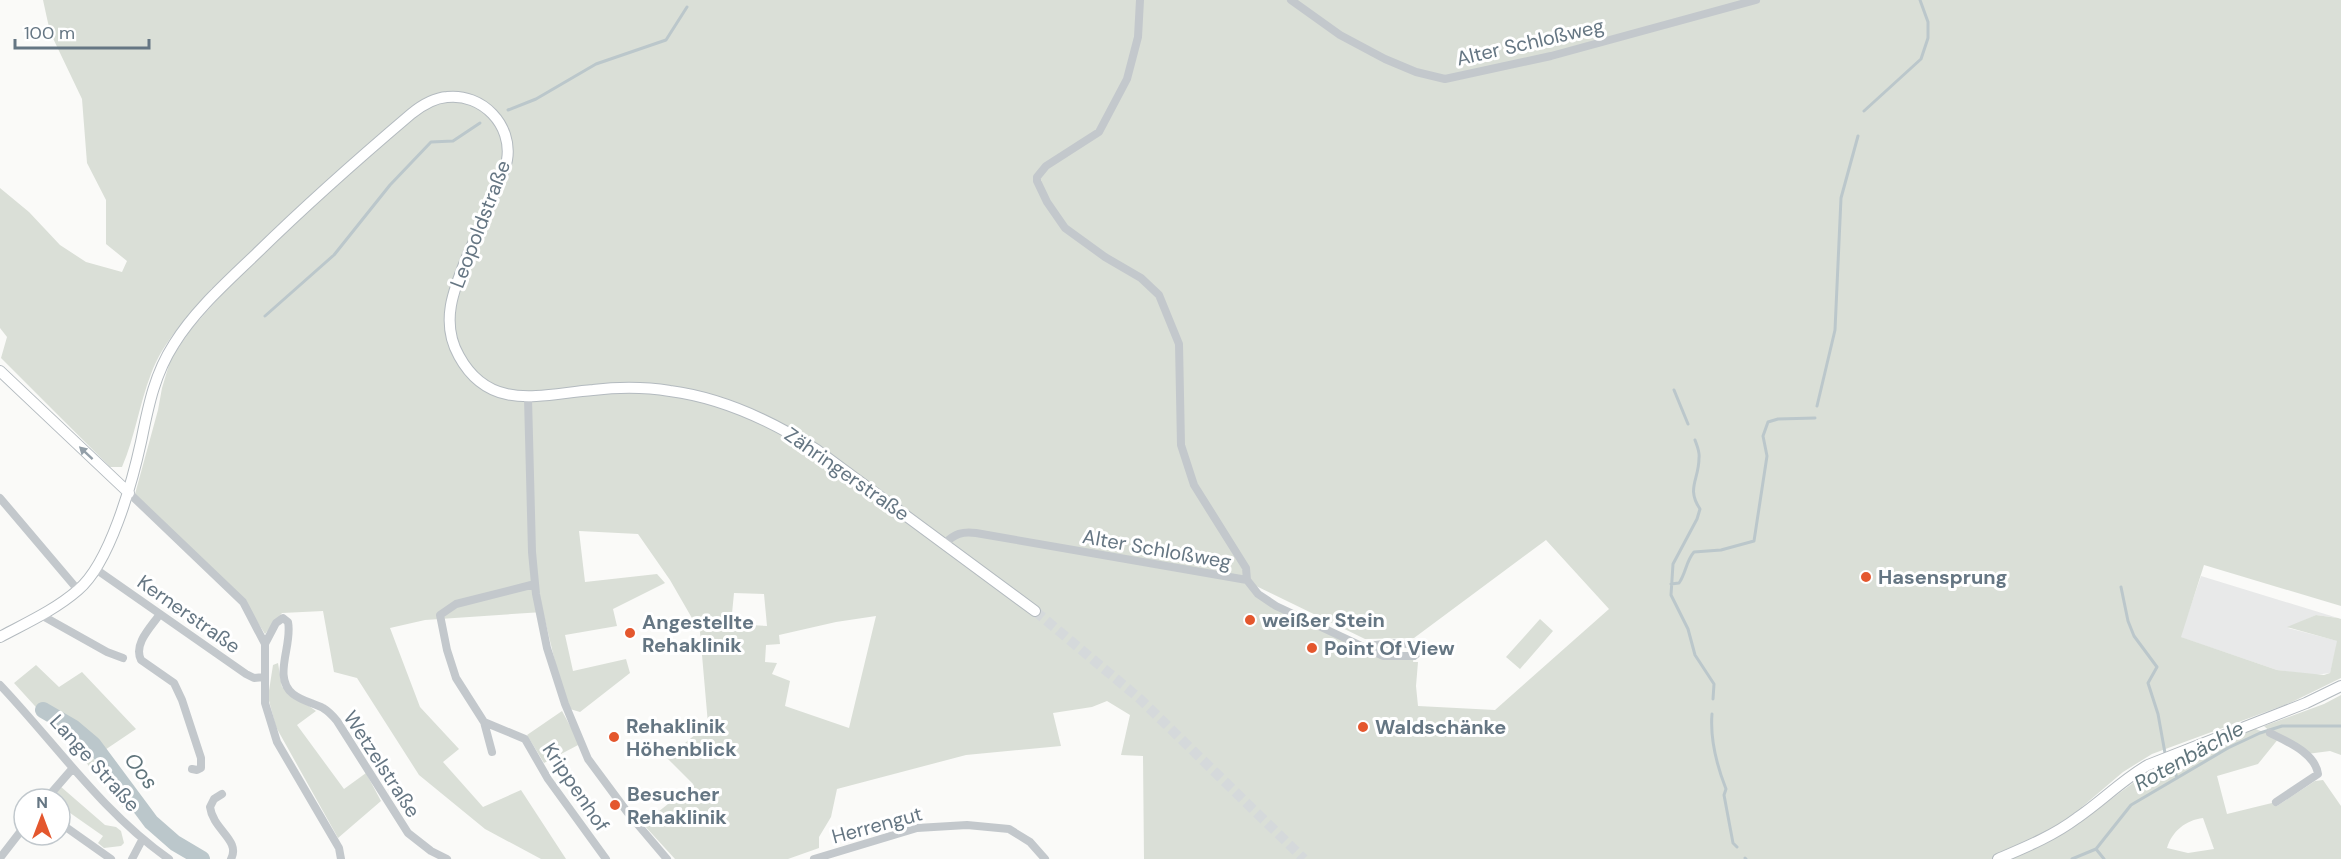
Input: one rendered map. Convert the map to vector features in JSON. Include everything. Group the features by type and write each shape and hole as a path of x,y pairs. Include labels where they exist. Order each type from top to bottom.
{"main road":[{"name":"Leopoldstraße","path":"0,637 41,615 78,590 97,570 129,493 152,390 172,346 191,320 249,260 330,184 411,114 427,103 445,97 464,97 489,110 505,133 508,152 505,167 453,294 449,315 451,336 459,356 479,380 507,395 528,398"},
{"path":"0,372 129,493"},
{"name":"Zähringerstraße","path":"528,398 632,388 681,393 729,405 765,420 808,444 1035,611"},
{"path":"1998,859 2059,831 2132,774 2148,765 2258,725 2341,686"}],"street":[{"name":"Alter Schloßweg","path":"945,543 955,534 964,531 976,532 1247,580 1246,568 1194,484 1181,445 1179,344 1159,295 1141,278 1104,257 1065,228 1047,202 1037,181 1037,177 1046,166 1099,132 1127,79 1138,37 1140,0"},
{"name":"Alter Schloßweg","path":"1291,0 1340,34 1385,59 1416,72 1445,80 1551,56 1756,0"},
{"path":"528,398 532,552 535,584 547,648 565,704 588,759 628,813 667,859"},
{"path":"129,493 243,602 265,644 265,703 276,742 339,848 341,859"},
{"path":"0,498 78,590"},
{"name":"Kernerstraße","path":"97,570 246,674 254,678 264,677"},
{"path":"1247,580 1258,594 1276,606 1383,656 1414,656 1423,649 1402,643 1365,647"},
{"path":"492,752 484,722 456,678 447,650 440,615 456,604 535,584"},
{"path":"159,614 139,645 139,655 141,660 174,683 182,700 201,758 201,768 192,769"},
{"path":"41,615 107,652 123,658"},
{"name":"Wetzelstraße","path":"265,644 276,623 283,618 288,622 289,637 283,675 288,690 310,704 324,708 337,720 408,833 430,851 447,859"},
{"name":"Lange Straße","path":"0,685 73,768 142,840 169,859"},
{"name":"Krippenhof","path":"484,722 525,739 548,779 606,859"},
{"path":"2270,733 2307,754 2317,765 2318,774 2276,802"},
{"path":"56,787 73,768"},
{"path":"222,795 214,799 210,807 213,820 234,845 231,859"},
{"name":"Herrengut","path":"814,859 917,828 967,825 1009,829 1030,842 1045,859"},
{"path":"72,831 111,859"},
{"path":"132,859 142,840"},
{"path":"0,858 12,842"}],"shaded area":[{"path":"43,0 2341,0 2341,606 2204,565 2181,637 2277,670 2324,675 2330,673 2337,641 2287,627 2316,615 2338,618 2341,619 2341,678 2290,703 2152,754 2123,772 2082,807 2084,819 2152,769 2253,728 2276,737 2264,726 2324,704 2341,695 2341,755 2330,751 2307,754 2279,738 2258,764 2217,776 2227,814 2276,802 2277,806 2315,781 2323,780 2341,806 2341,859 1144,859 1143,756 1121,755 1130,715 1107,701 1092,707 1053,713 1061,746 966,755 837,789 831,817 819,837 819,848 788,859 675,859 643,824 693,784 667,758 708,724 700,632 670,580 638,534 579,531 585,582 657,574 665,583 613,609 617,626 565,635 573,671 626,659 630,673 580,712 570,709 558,674 543,612 425,620 390,628 420,707 459,749 443,762 483,807 521,790 566,859 541,859 485,829 419,775 357,678 334,672 323,611 282,613 265,634 244,601 135,494 171,358 192,328 223,293 212,288 162,350 147,386 122,467 110,467 1,358 7,337 0,328 0,188 29,212 60,245 86,262 122,272 127,261 106,244 106,200 87,163 82,99 50,32","holes":["1546,540 1609,609 1495,710 1418,706 1416,686 1418,662 1413,662 1414,656 1383,656 1258,594 1252,584 1365,639 1414,638","734,593 764,594 767,626 731,624","876,616 849,728 785,706 790,681 772,674 777,663 765,662 766,645 780,644 779,635 836,622","2203,818 2214,849 2188,853 2167,848 2172,836 2180,827"]},
{"path":"2201,576 2338,618 2316,615 2288,628 2338,641 2330,673 2315,675 2277,670 2180,637"},
{"path":"1540,619 1553,631 1520,669 1506,657"},
{"path":"278,663 282,687 316,711 297,725 344,789 366,773 381,801 338,838 276,727 268,697 273,665"},
{"path":"36,665 59,687 82,672 136,729 93,758 129,809 126,811 84,760 14,683"},
{"path":"562,711 580,744 544,763 527,735"},
{"path":"72,796 105,825 116,827 121,831 124,843 121,846 104,848 98,843 103,836 72,814"}],"waterway":[{"path":"1864,111 1921,59 1928,38 1928,22 1920,0"},
{"path":"508,110 536,99 596,64 666,40 687,7"},
{"path":"265,316 334,255 390,185 431,142 453,141 480,123"},
{"path":"1817,406 1835,330 1841,198 1858,136"},
{"path":"1674,390 1688,424"},
{"path":"1671,584 1679,583 1694,552 1721,550 1754,541 1767,456 1763,436 1768,422 1778,419 1815,418"},
{"path":"1695,440 1699,456 1694,495 1700,509 1673,564 1671,595 1688,629 1695,655 1714,684 1713,699"},
{"path":"2121,587 2128,621 2134,636 2157,667 2148,683 2158,714 2165,753"},
{"name":"Oos","path":"43,710 74,728 93,744 151,822 175,843 202,859"},
{"path":"1712,714 1715,752 1726,789 1724,795 1733,843 1737,847"},
{"name":"Rotenbächle","path":"2072,859 2096,849 2131,805 2228,748 2260,733 2282,726 2341,726"},
{"path":"2174,769 2177,778"},
{"path":"2096,849 2104,859"}],"tunnel":[{"path":"1035,611 1140,699 1304,859"}],"place":[{"name":"Hasensprung","path":"1866,577"},
{"name":"weißer Stein","path":"1250,620"},
{"name":"Angestellte Rehaklinik","path":"630,633"},
{"name":"Point Of View","path":"1312,648"},
{"name":"Waldschänke","path":"1363,727"},
{"name":"Rehaklinik Höhenblick","path":"614,737"},
{"name":"Besucher Rehaklinik","path":"615,805"}]}
